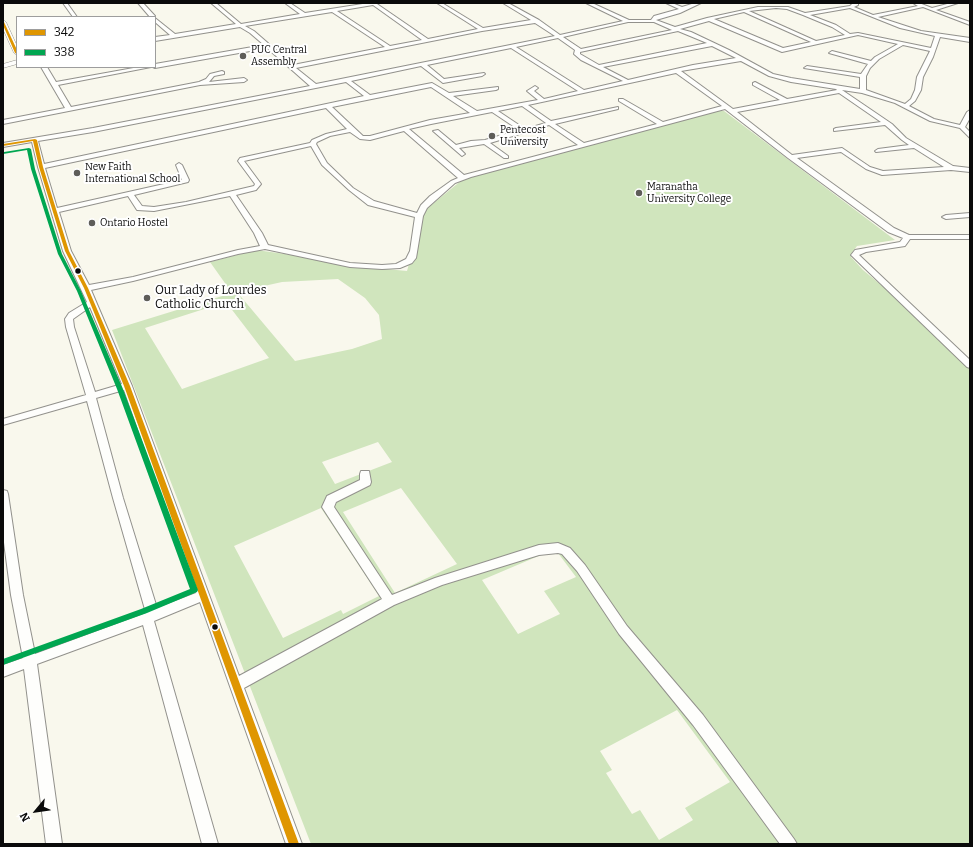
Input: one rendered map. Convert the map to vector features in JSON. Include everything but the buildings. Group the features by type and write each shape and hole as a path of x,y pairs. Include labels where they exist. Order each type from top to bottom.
{"street":[{"path":"65,3 74,16"},
{"path":"140,3 152,16"},
{"path":"213,3 239,25 252,32 314,86"},
{"path":"287,3 303,14"},
{"path":"156,39 377,3"},
{"path":"439,3 482,30"},
{"path":"505,3 561,36 574,46 578,51 577,54 583,59 628,82"},
{"path":"588,3 628,21"},
{"path":"668,3 682,9"},
{"path":"915,3 933,9 948,17 970,24"},
{"path":"933,9 956,3"},
{"path":"374,4 427,41"},
{"path":"655,21 653,18 678,12 694,4"},
{"path":"805,14 855,4 873,16 912,30 970,40"},
{"path":"873,16 924,6"},
{"path":"578,51 679,29 709,19 765,7 782,7 805,14 834,26 848,35"},
{"path":"333,10 389,48"},
{"path":"745,11 816,43"},
{"path":"709,19 781,50 848,35 864,34 932,50"},
{"path":"156,20 174,36"},
{"path":"292,67 482,30 537,21"},
{"path":"3,145 134,122 347,80 628,21 655,21 679,29 712,44 767,73 781,78 839,90 863,91 890,99 932,120 962,127 970,136"},
{"path":"3,22 15,42"},
{"path":"905,106 913,100 915,96 920,78 938,35"},
{"path":"597,67 712,44"},
{"path":"863,91 863,76 871,63 883,54 902,44"},
{"path":"156,66 267,46"},
{"path":"512,46 583,92"},
{"path":"832,53 871,63"},
{"path":"328,106 351,130 360,137 365,138 430,122 524,105 706,64 742,59"},
{"path":"3,66 16,63"},
{"path":"422,64 443,80 482,74"},
{"path":"45,68 69,109"},
{"path":"55,84 143,68"},
{"path":"806,68 863,76"},
{"path":"677,71 882,225 908,237 970,237"},
{"path":"3,122 200,83 208,80 212,75 222,73"},
{"path":"200,83 207,84 244,80"},
{"path":"347,80 368,97"},
{"path":"755,84 786,101"},
{"path":"41,167 368,97 432,85 476,113"},
{"path":"449,95 496,88"},
{"path":"535,88 530,91 543,101"},
{"path":"86,288 133,279 238,252 265,247 350,264 382,267 397,266 409,261 412,258 419,216 424,207 453,182 463,178 662,124 729,109 786,101 839,90 892,127 904,139 951,168"},
{"path":"621,100 662,124"},
{"path":"524,105 582,145"},
{"path":"455,147 471,143 485,142 551,123 616,108"},
{"path":"494,110 524,131"},
{"path":"962,127 970,112"},
{"path":"836,130 885,123"},
{"path":"405,129 463,178"},
{"path":"130,194 140,208 149,209 174,207 257,187 258,184 241,161 242,159 313,144 314,141 322,137 351,130"},
{"path":"436,131 462,154"},
{"path":"35,140 41,167 67,251 86,288 127,386 294,844"},
{"path":"485,142 506,157"},
{"path":"313,144 324,164 360,196 371,203 385,208 419,216"},
{"path":"878,151 916,146"},
{"path":"790,157 842,150 868,168 882,173 951,168 970,170"},
{"path":"54,211 186,181 179,165"},
{"path":"232,194 258,233 265,247"},
{"path":"946,217 970,215"},
{"path":"908,237 902,244 866,250 858,252 855,255 970,365"},
{"path":"91,303 78,310 69,319 70,327 91,396 210,844"},
{"path":"3,422 127,386"},
{"path":"364,474 366,482 331,499 328,507 390,601"},
{"path":"3,494 17,595 30,662 54,844"},
{"path":"236,685 390,601 439,581 539,550 558,548 566,551 581,568 623,630 698,720 789,844"},
{"path":"3,671 150,617 204,595"}],"green space":[{"path":"712,111 724,111 895,240 857,246 851,254 851,257 863,270 905,305 970,369 970,844 311,844 112,330 232,293 210,262 256,250 307,257 345,265 407,271 424,211 462,180","holes":["338,279 365,298 379,315 382,339 352,349 295,361 237,292 282,282","226,302 269,358 182,389 145,328","378,442 392,462 335,484 322,462","401,488 457,564 395,593 343,512","321,508 379,596 343,614 341,610 283,638 234,546","555,549 576,577 544,591 560,614 518,634 482,580","677,710 730,782 685,808 693,820 659,840 640,810 632,814 606,773 612,770 600,751"]}],"transit line":[{"name":"342","path":"3,22 16,51"},
{"name":"342","path":"3,145 35,140 41,167 67,251 86,288 127,386 294,844"},
{"name":"338","path":"3,662 144,611 194,590 120,389 79,291 60,254 33,169 29,149 4,153"}],"place":[{"name":"PUC Central Assembly","path":"243,56"},
{"name":"Pentecost University","path":"492,136"},
{"name":"New Faith International School","path":"77,173"},
{"name":"Maranatha University College","path":"639,193"},
{"name":"Ontario Hostel","path":"92,223"},
{"name":"Our Lady of Lourdes Catholic Church","path":"147,298"}]}
